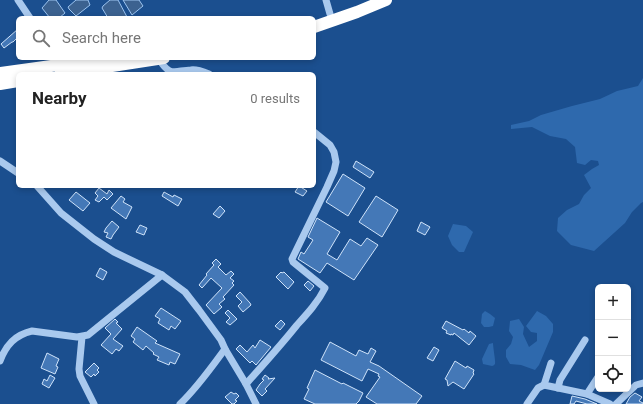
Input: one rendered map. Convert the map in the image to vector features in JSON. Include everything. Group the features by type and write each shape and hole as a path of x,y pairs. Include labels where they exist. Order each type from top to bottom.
{"highway":[{"path":"316,18 364,0"},
{"path":"316,26 358,12 386,0"},
{"path":"0,73 94,60"},
{"path":"73,72 148,60"},
{"path":"0,84 16,81"}],"street":[{"path":"18,0 29,16"},
{"path":"326,0 330,14"},
{"path":"162,60 165,68 170,72"},
{"path":"179,72 192,70 200,72"},
{"path":"246,384 310,310 322,295 325,288 293,262 292,259 327,186 336,162 334,152 330,145 316,134"},
{"path":"0,161 16,172"},
{"path":"39,188 60,213 94,239 114,252 162,275 185,292 221,340 256,404"},
{"path":"0,360 8,345 15,338 27,332 32,331 77,337 88,335 162,275"},
{"path":"82,337 79,369 80,376 94,404"},
{"path":"558,388 563,376 585,340"},
{"path":"180,404 196,387 225,349"},
{"path":"544,385 551,363"},
{"path":"587,394 595,382"},
{"path":"616,404 636,384 643,383"},
{"path":"527,404 538,388 544,385 587,394 610,404"}],"shaded area":[{"path":"49,0 56,0 65,13 61,16 48,16 42,8"},
{"path":"76,0 88,0 90,5 76,16 68,7"},
{"path":"110,0 118,0 126,16 107,16 102,8"},
{"path":"123,0 139,0 143,6 132,15"},
{"path":"643,78 643,202 632,212 625,223 594,251 571,245 557,231 558,218 567,210 579,204 584,195 591,188 584,175 599,165 598,161 591,160 585,165 577,163 575,147 566,139 550,136 532,127 511,129 511,125 529,121 541,115 600,99 617,91 638,86"},
{"path":"453,224 466,226 473,232 464,252 459,252 452,245 448,236"},
{"path":"485,311 495,318 493,326 484,327 481,323 482,314"},
{"path":"537,311 546,316 553,324 553,332 539,365 535,370 521,365 510,364 506,357 506,350 511,344 513,337 509,331 510,321 519,319 524,327 523,334 529,347 537,341 537,333 531,332 526,326"},
{"path":"493,343 495,364 492,366 483,364 482,359 489,344"}],"building":[{"path":"16,31 16,39 13,42 4,48 1,44"},
{"path":"356,161 374,172 370,178 353,167"},
{"path":"343,174 365,188 348,216 326,202"},
{"path":"99,188 107,194 109,190 113,194 107,200 104,197 99,202 95,200 98,196 95,193"},
{"path":"298,188 302,188 307,191 303,196 295,192"},
{"path":"76,192 90,203 83,211 69,200"},
{"path":"164,192 173,197 174,195 182,199 178,206 162,196"},
{"path":"121,196 125,199 123,202 132,207 126,219 111,208"},
{"path":"376,196 398,210 382,237 359,222"},
{"path":"220,206 225,211 219,218 213,214"},
{"path":"317,218 340,232 327,254 337,260 350,239 361,246 367,238 378,245 354,280 327,263 320,273 298,259 301,252 304,254 313,240 308,237"},
{"path":"112,221 119,227 111,239 106,237 108,233 104,232"},
{"path":"421,222 430,227 425,235 417,231"},
{"path":"140,225 147,228 144,235 136,232"},
{"path":"216,259 221,264 218,267 226,275 231,271 234,274 230,278 234,281 232,283 234,285 223,297 225,299 219,304 222,307 214,314 206,305 222,288 211,278 202,288 199,285 214,265 212,263"},
{"path":"100,268 107,272 103,280 96,276"},
{"path":"281,272 284,272 294,282 288,289 276,277"},
{"path":"308,281 314,286 310,291 304,285"},
{"path":"240,292 251,305 243,312 238,306 242,302 236,296"},
{"path":"161,308 181,321 175,329 171,326 169,330 158,323 160,319 155,316"},
{"path":"228,310 237,319 230,325 226,322 230,318 225,313"},
{"path":"115,319 118,322 116,323 122,329 113,339 123,346 119,351 116,349 112,354 101,345 111,334 105,328"},
{"path":"281,320 285,324 280,330 275,326"},
{"path":"446,321 463,330 464,329 469,333 470,331 476,336 469,345 454,333 451,335 446,333 447,331 442,328"},
{"path":"137,327 157,341 155,343 180,354 175,364 170,362 169,365 157,360 159,357 153,354 154,353 146,346 143,350 133,342 135,339 131,336"},
{"path":"260,340 271,347 256,365 252,361 250,363 236,349 240,345 247,352 253,345 255,348"},
{"path":"330,342 356,356 359,350 368,354 371,348 376,351 370,362 379,366 422,396 416,404 377,404 366,397 380,377 378,376 379,374 368,369 362,381 321,360"},
{"path":"434,347 439,350 433,361 427,358"},
{"path":"47,353 59,359 55,374 41,368"},
{"path":"455,361 466,368 467,366 474,370 474,374 464,389 453,382 448,386 447,380 445,379"},
{"path":"94,363 99,368 97,370 99,372 95,376 94,374 91,377 85,372"},
{"path":"315,370 363,393 359,401 356,404 315,404 304,399"},
{"path":"50,375 55,378 49,388 42,384 44,379 47,381"},
{"path":"265,375 269,378 268,379 275,378 265,389 267,391 262,396 256,390 264,380 262,379"},
{"path":"231,392 234,394 236,393 239,396 235,400 237,401 234,404 232,404 225,397"},
{"path":"635,393 642,397 639,401 643,404 626,404 630,397"},
{"path":"572,396 597,404 587,404 576,401 574,404 570,404"}]}
